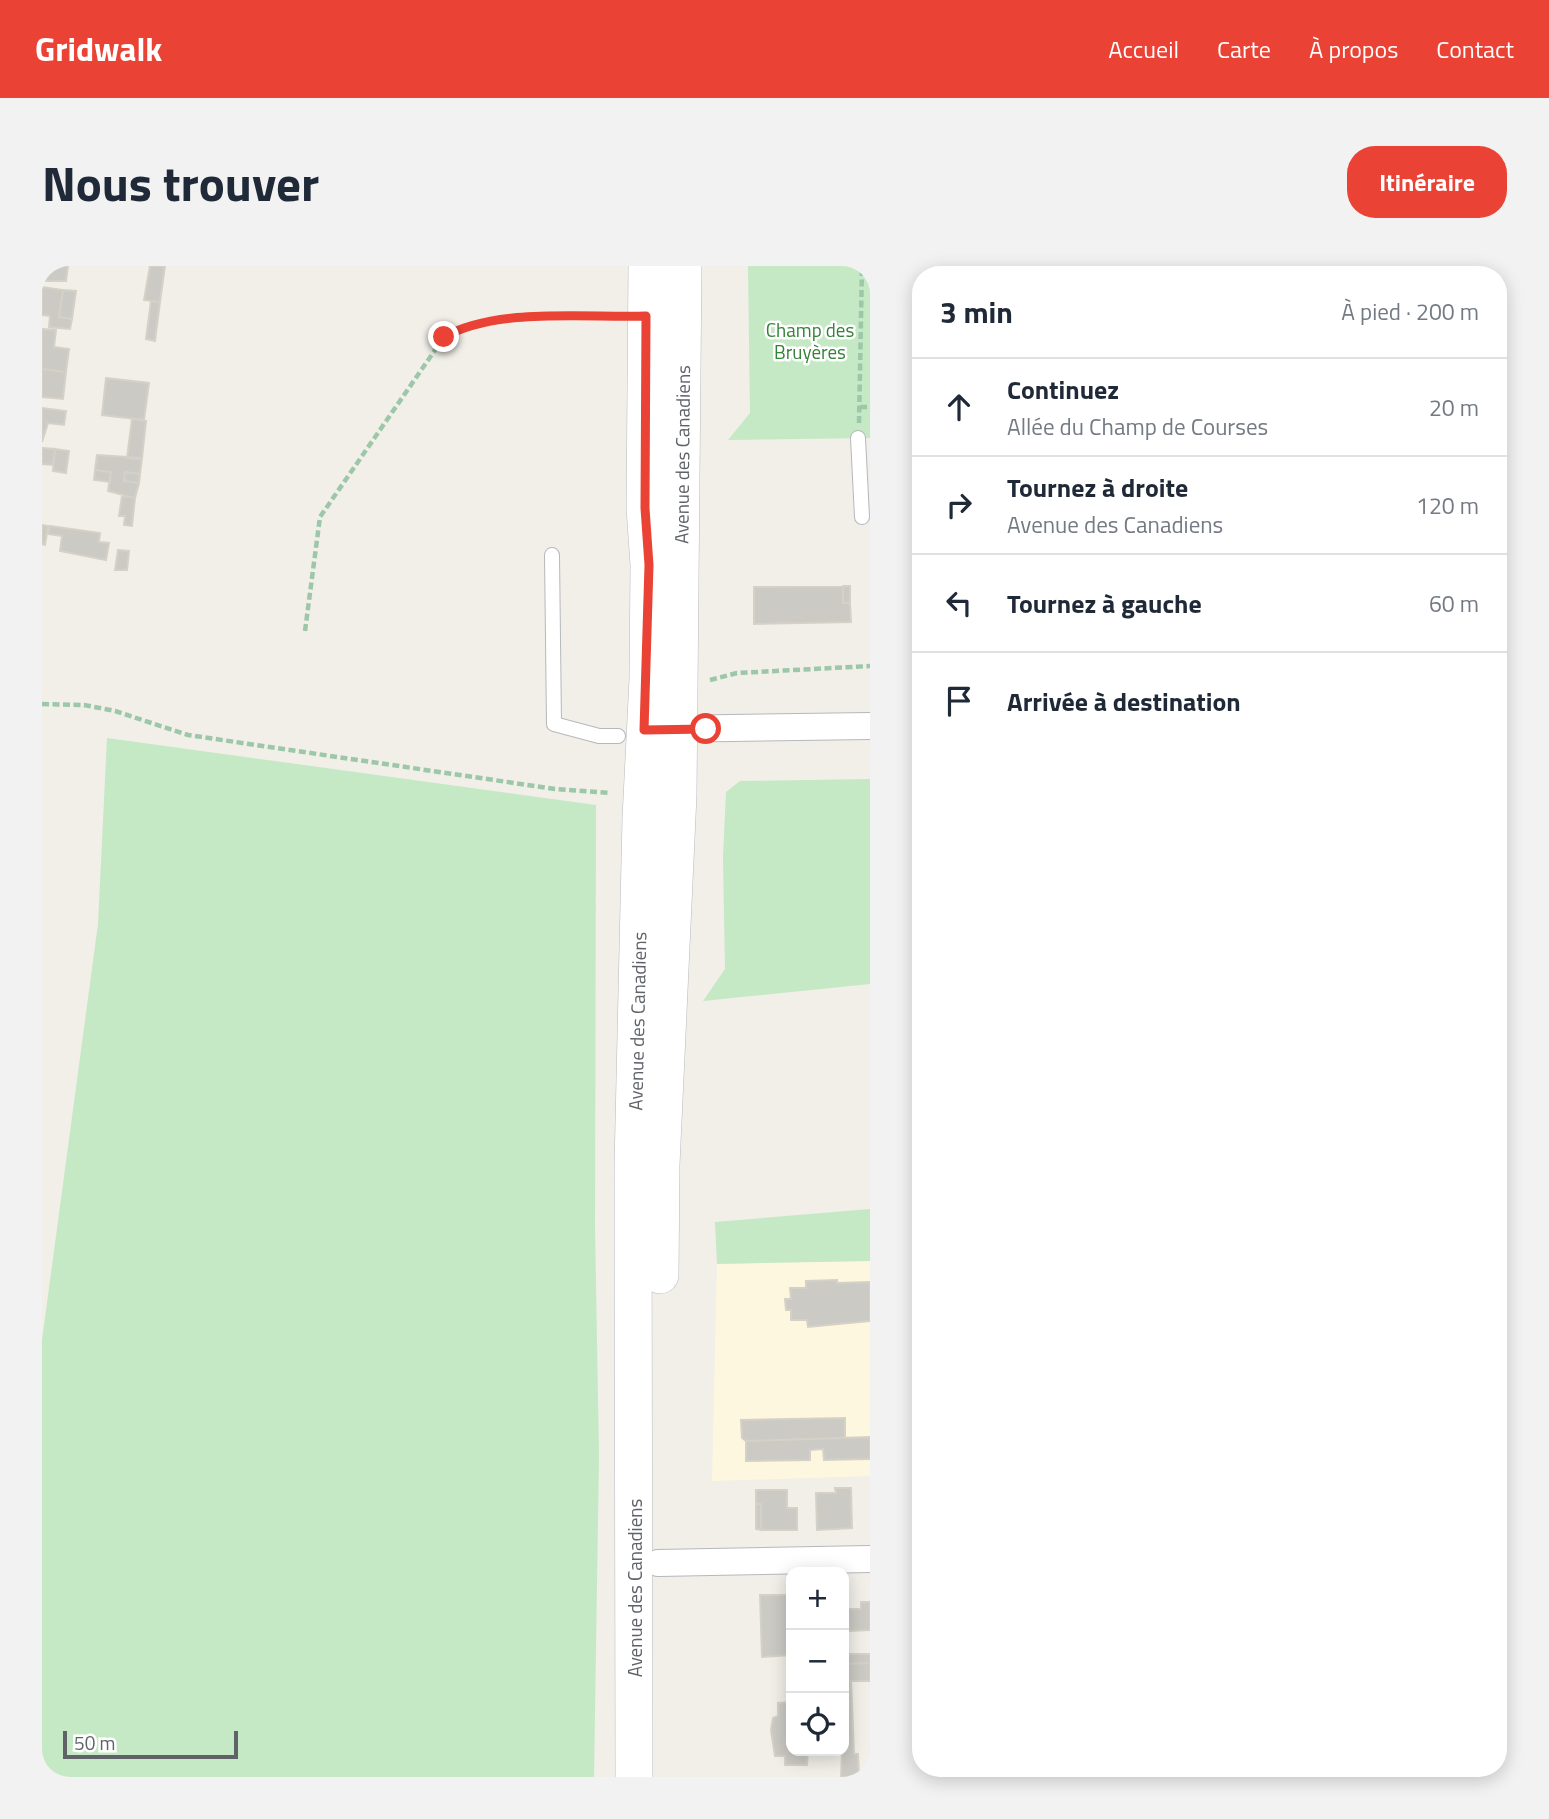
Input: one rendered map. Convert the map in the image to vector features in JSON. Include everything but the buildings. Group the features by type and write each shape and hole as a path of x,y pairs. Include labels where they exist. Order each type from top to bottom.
{"main road":[{"name":"Avenue des Canadiens","path":"634,1777 633,1166 649,565 645,508 647,266"},
{"name":"Avenue des Canadiens","path":"659,1777 661,1165 675,877 646,732 683,266"}],"street":[{"path":"646,732 870,726"},
{"path":"658,1563 870,1559"}],"lane":[{"path":"858,438 862,517"},
{"path":"552,555 554,723 599,736 646,732"}],"path":[{"path":"858,438 862,266"},
{"path":"305,631 320,517 444,337 466,325 519,319 646,316"},
{"path":"860,407 870,407"},
{"path":"710,680 737,673 870,666"},
{"path":"42,704 84,705 114,711 188,735 555,789 611,793"}],"shaded area":[{"path":"870,1261 870,1476 712,1481 717,1264"}],"green space":[{"name":"Champ des Bruyères","path":"748,266 870,266 870,438 728,440 750,413"},
{"path":"107,738 596,805 595,1226 599,1456 594,1777 42,1777 42,1340 98,924"},
{"path":"870,779 870,984 703,1001 725,969 723,857 726,792 740,781"},
{"path":"870,1209 870,1261 717,1264 715,1222"}],"route":[{"path":"444,337 466,325 533,318 646,316 645,508 649,565 648,679 644,730 706,729"}]}
